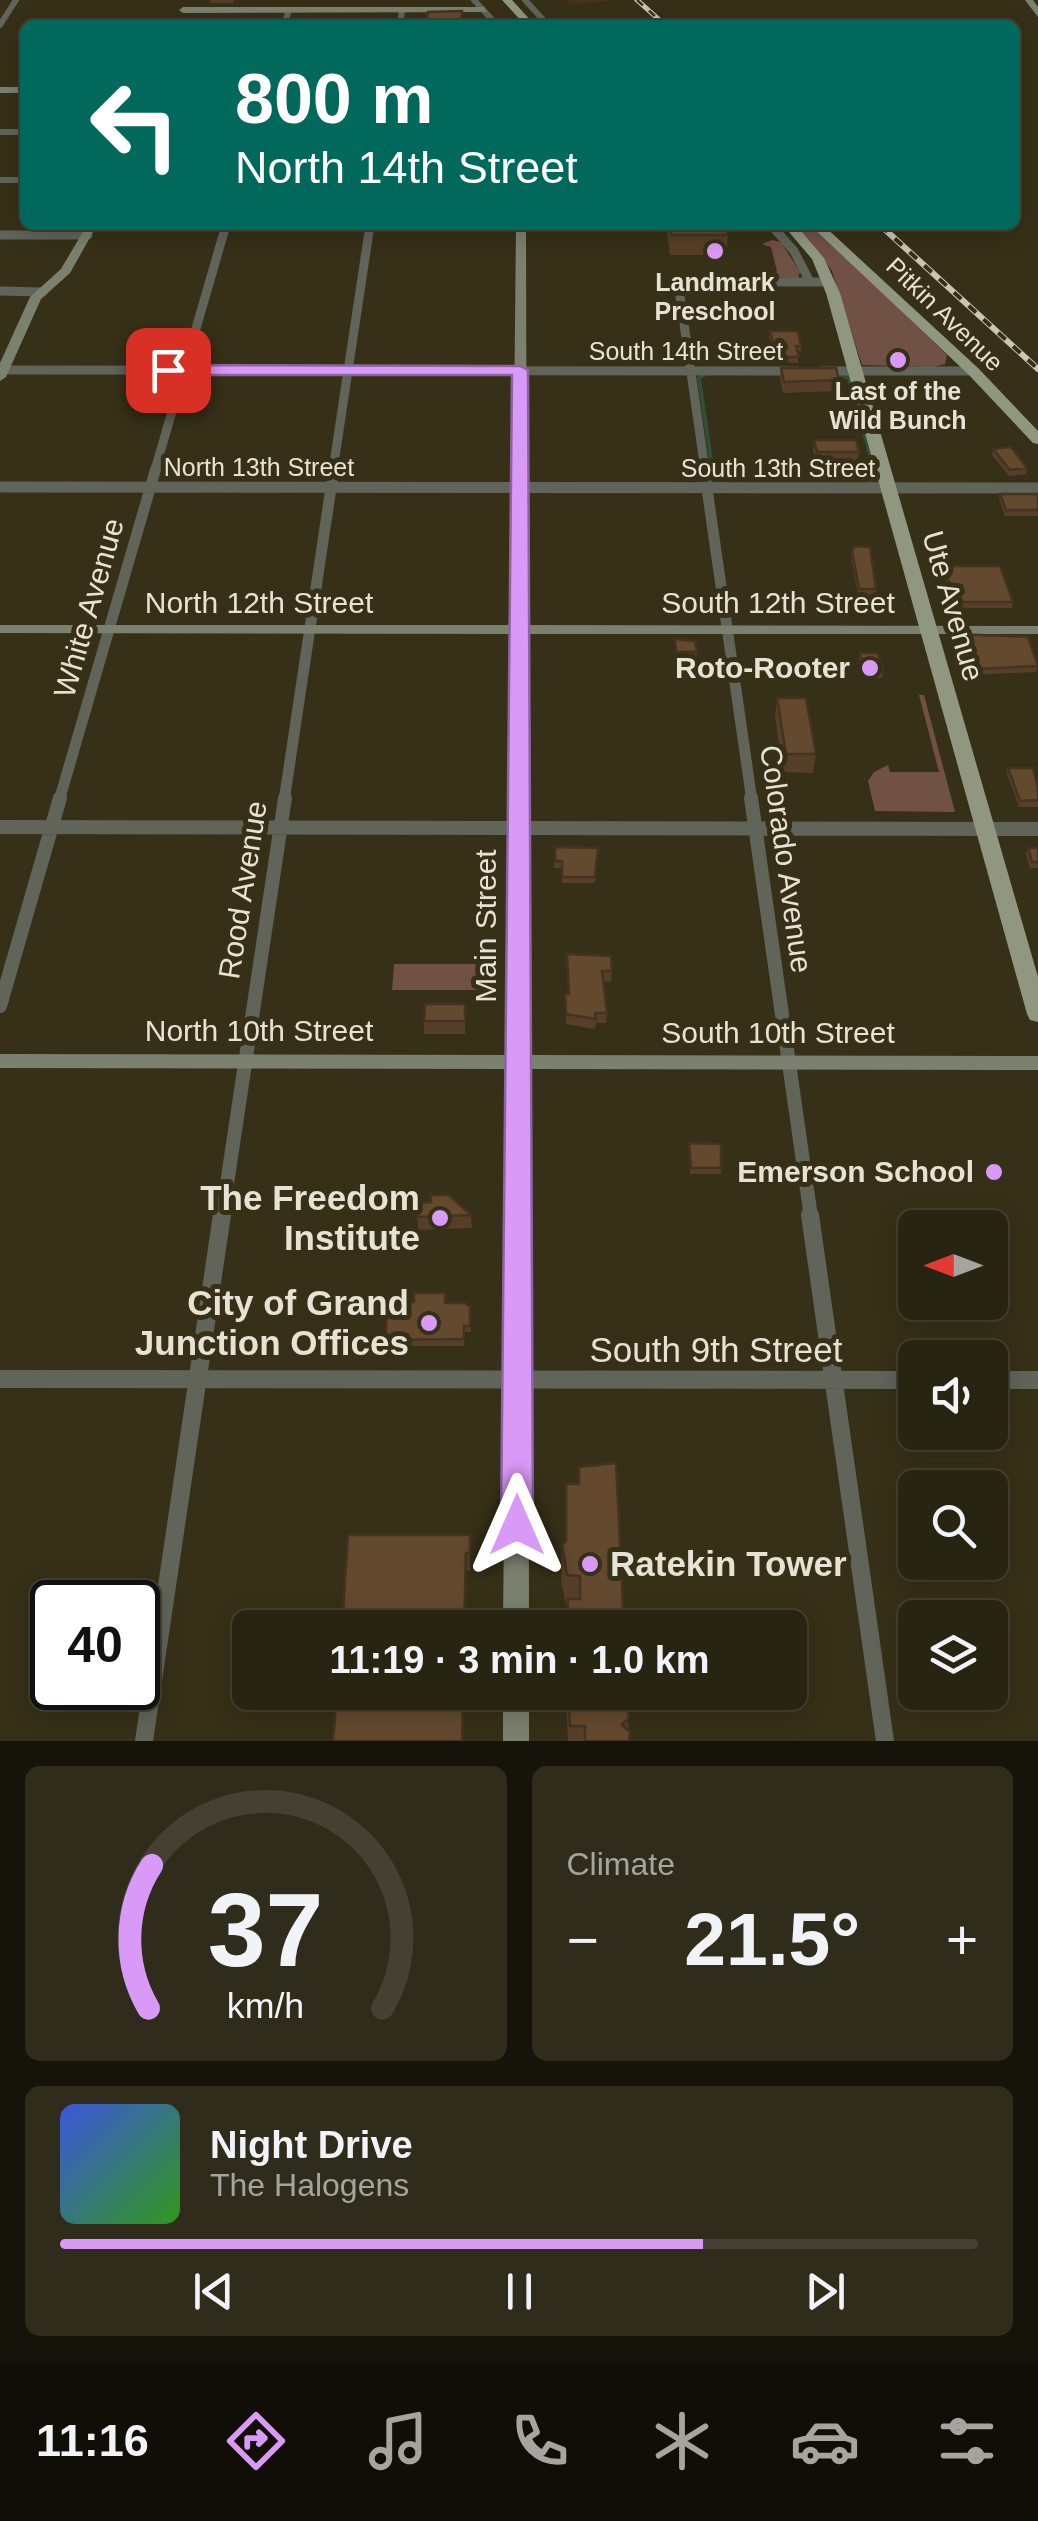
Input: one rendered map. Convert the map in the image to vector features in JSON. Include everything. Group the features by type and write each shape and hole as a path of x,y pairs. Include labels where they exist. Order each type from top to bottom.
{"main road":[{"path":"506,0 525,20"},
{"name":"Ute Avenue","path":"793,230 818,258 830,282 1038,1014"},
{"name":"Pitkin Avenue","path":"821,230 972,371 1038,440"}],"street":[{"path":"0,25 16,0"},
{"path":"474,0 487,5"},
{"path":"525,0 543,20"},
{"path":"1029,0 1038,14"},
{"path":"185,5 402,10 487,5"},
{"path":"286,20 289,10"},
{"path":"401,20 402,10"},
{"path":"0,236 90,230"},
{"path":"1,372 32,305 66,271 90,230"},
{"name":"White Avenue","path":"0,1006 225,230"},
{"name":"Rood Avenue","path":"144,1741 369,230"},
{"name":"Main Street","path":"516,1610 521,230"},
{"path":"775,230 794,252 810,282 830,282"},
{"name":"Colorado Avenue","path":"810,282 678,282 885,1741"},
{"path":"0,292 43,292"},
{"name":"South 14th Street","path":"1,372 972,371"},
{"name":"North 13th Street","path":"0,487 519,488"},
{"name":"South 13th Street","path":"519,488 1038,488"},
{"name":"North 12th Street","path":"0,629 519,630"},
{"name":"South 12th Street","path":"519,630 1038,630"},
{"path":"0,826 1038,829"},
{"name":"North 10th Street","path":"0,1060 518,1062"},
{"name":"South 10th Street","path":"518,1062 1038,1063"},
{"name":"South 9th Street","path":"0,1379 898,1380"},
{"path":"1008,1380 1038,1380"},
{"path":"516,1710 516,1741"}],"shaded area":[{"path":"800,230 815,230 830,242 947,355 945,364 862,365 832,271"},
{"path":"781,242 800,272 798,278 686,276 772,274 777,271 771,247 762,244"},
{"path":"919,695 924,695 955,812 875,811 868,781 874,772 888,765 890,772 939,772"},
{"path":"394,964 483,964 482,990 392,990"}],"building":[{"path":"462,11 461,20 426,20 428,12"},
{"path":"670,230 727,230 728,235 671,235"},
{"path":"770,331 798,331 799,357 776,357"},
{"path":"781,368 836,368 839,380 784,382"},
{"path":"814,440 856,440 859,452 817,452"},
{"path":"1011,447 1027,468 1010,470 993,449"},
{"path":"1000,494 1038,494 1038,510 1006,510"},
{"path":"855,546 870,547 876,589 859,589 852,551"},
{"path":"944,566 1000,566 1013,602 955,602"},
{"path":"954,634 1028,637 1038,666 975,669 970,653 963,653"},
{"path":"675,639 695,641 697,652 676,652"},
{"path":"860,653 878,653 883,672 864,672"},
{"path":"777,698 806,698 816,754 786,754"},
{"path":"1008,768 1033,768 1038,800 1020,801"},
{"path":"555,847 598,848 595,877 562,877 562,861 555,861"},
{"path":"1028,848 1038,848 1038,862 1032,862"},
{"path":"567,954 611,956 612,971 602,971 607,1013 595,1013 596,1019 566,1014"},
{"path":"425,1004 465,1004 465,1021 424,1021"},
{"path":"689,1143 721,1144 721,1168 691,1168"},
{"path":"431,1195 449,1195 471,1215 417,1217 418,1203 431,1202"},
{"name":"City of Grand Junction Offices","path":"414,1293 445,1293 445,1303 465,1303 470,1307 470,1326 464,1326 464,1339 385,1340 388,1302 414,1302"},
{"name":"Ratekin Tower","path":"616,1463 623,1610 568,1610 568,1599 580,1599 580,1576 567,1575 562,1545 566,1541 566,1484 579,1484 579,1467"},
{"path":"348,1535 470,1535 464,1610 343,1610"},
{"path":"336,1710 463,1710 462,1741 333,1741"},
{"path":"569,1710 628,1710 629,1718 622,1725 630,1732 629,1741 585,1741 585,1726 570,1726"}],"waterway":[{"path":"704,375 699,378 714,480 723,483"},
{"path":"840,375 849,378 877,479 869,483"}],"railway":[{"path":"637,0 659,20"},
{"path":"885,230 1038,369"}],"place":[{"name":"Landmark Preschool","path":"715,251"},
{"name":"Last of the Wild Bunch","path":"898,360"},
{"name":"Roto-Rooter","path":"870,668"},
{"name":"Emerson School","path":"994,1172"},
{"name":"The Freedom Institute","path":"440,1218"},
{"name":"City of Grand Junction Offices","path":"429,1323"},
{"name":"Ratekin Tower","path":"590,1564"}],"route":[{"path":"168,370 520,370 517,1525"}]}
